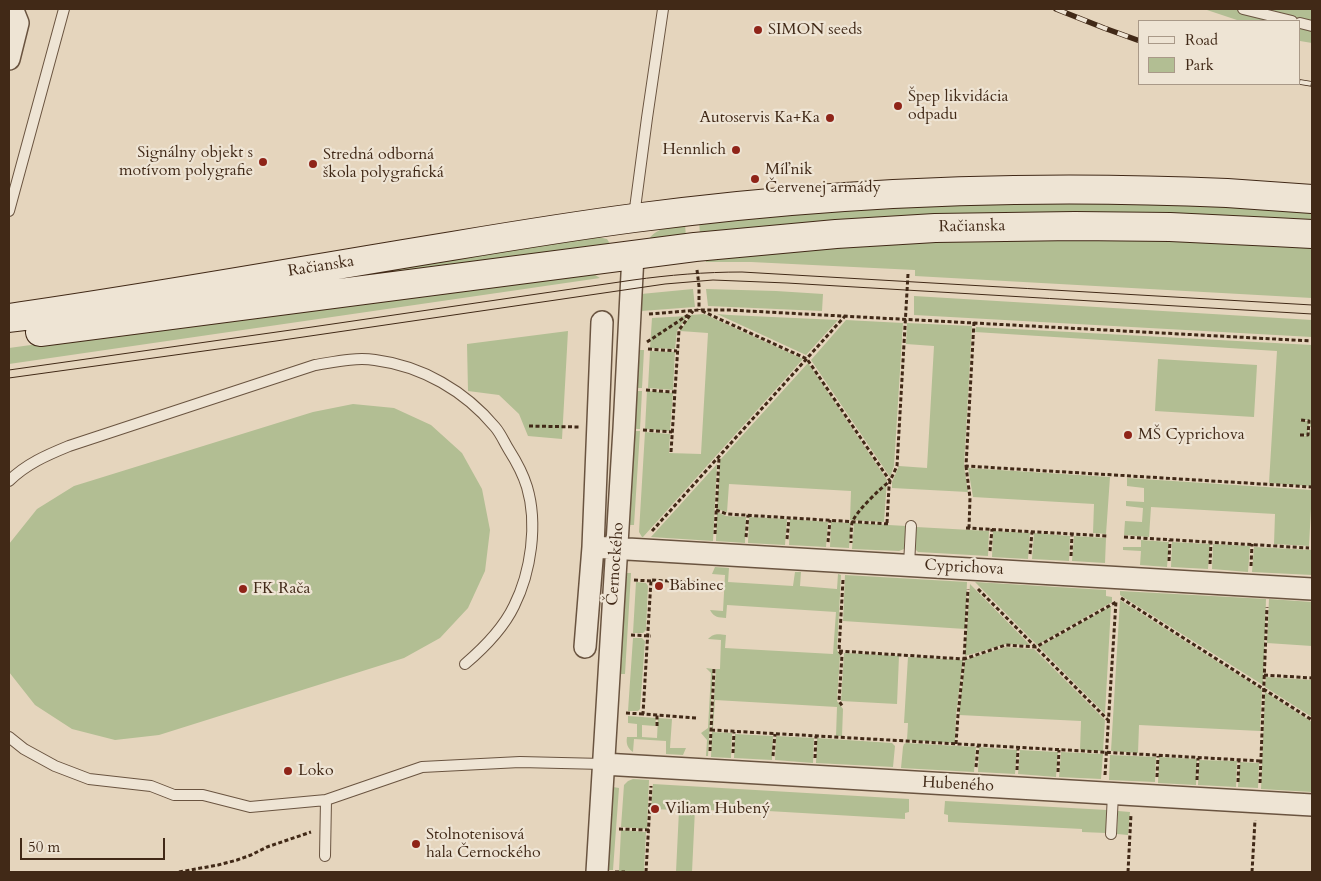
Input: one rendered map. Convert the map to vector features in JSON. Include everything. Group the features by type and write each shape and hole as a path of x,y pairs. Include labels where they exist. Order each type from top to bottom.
{"main road":[{"name":"Račianska","path":"9,318 534,232 634,218 799,201 947,192 1077,190 1227,193 1312,199"},
{"path":"634,218 634,255"},
{"name":"Račianska","path":"9,336 695,247 836,234 935,228 1066,226 1312,234"}],"street":[{"path":"9,10 14,13 18,23 9,58"},
{"name":"Černockého","path":"597,872 634,255"},
{"path":"585,647 593,548 602,322"},
{"name":"Cyprichova","path":"593,548 909,565 962,574 1312,589"},
{"name":"Hubeného","path":"603,764 1109,787 1312,805"}],"lane":[{"path":"9,211 64,9"},
{"path":"634,218 646,118 663,9"},
{"path":"1243,9 1288,20"},
{"path":"9,481 27,466 48,454 69,446 315,365 343,360 374,359 430,376 451,387 472,402 496,428 516,461 527,488 532,517 528,567 514,607 501,628 465,664"},
{"path":"909,565 911,526"},
{"path":"9,737 24,749 55,766 89,779 151,786 174,795 203,795 250,807 326,800 422,767 520,762 603,764"},
{"path":"1109,787 1111,834"},
{"path":"325,856 326,800"}],"path":[{"path":"716,510 727,514 888,523 890,481 896,466 908,274"},
{"path":"699,310 807,359 890,481"},
{"path":"649,314 699,310 738,311 1312,341"},
{"path":"648,342 692,312"},
{"path":"671,452 679,330 692,312"},
{"path":"651,532 846,316"},
{"path":"974,322 966,466 970,498 967,528 1108,536"},
{"path":"640,349 677,351"},
{"path":"645,390 674,392"},
{"path":"1300,435 1308,435 1311,428 1309,421 1301,420"},
{"path":"529,426 598,427"},
{"path":"635,430 672,432"},
{"path":"714,535 719,457"},
{"path":"966,466 1312,487"},
{"path":"851,551 852,521 864,506 890,481"},
{"path":"746,545 748,515"},
{"path":"787,548 789,518"},
{"path":"828,550 830,520"},
{"path":"990,559 992,530"},
{"path":"1030,562 1032,532"},
{"path":"1070,564 1072,534"},
{"path":"1124,537 1309,548"},
{"path":"1169,570 1170,540"},
{"path":"1210,572 1212,542"},
{"path":"1250,574 1252,544"},
{"path":"843,707 839,701 842,655 839,651 844,572"},
{"path":"962,574 1108,720"},
{"path":"956,744 964,658 962,574"},
{"path":"633,580 703,582"},
{"path":"643,714 651,581"},
{"path":"1109,787 1108,720 1116,595 1312,720"},
{"path":"839,651 964,658 1006,645 1036,648 1116,602"},
{"path":"1260,791 1267,607"},
{"path":"630,635 649,636"},
{"path":"709,759 714,669"},
{"path":"1264,675 1312,678"},
{"path":"628,713 696,718"},
{"path":"656,726 657,715"},
{"path":"711,730 1261,761"},
{"path":"732,760 734,732"},
{"path":"773,763 775,734"},
{"path":"814,765 816,736"},
{"path":"976,774 978,746"},
{"path":"1017,777 1018,748"},
{"path":"1058,779 1059,750"},
{"path":"1157,785 1158,756"},
{"path":"1197,787 1198,758"},
{"path":"1237,790 1239,760"},
{"path":"646,872 651,780"},
{"path":"1128,872 1132,808"},
{"path":"1252,872 1255,816"},
{"path":"178,872 237,860 266,847 326,827"},
{"path":"619,828 648,830"}],"green space":[{"path":"1204,9 1312,9 1312,43 1301,41 1301,20 1237,20"},
{"path":"1071,201 1312,209 1312,223 700,235 699,221 819,210"},
{"path":"685,224 686,237 647,242 650,237 659,231 668,227"},
{"path":"577,236 607,239 612,247 250,290"},
{"path":"1131,237 1312,245 1312,298 915,276 915,270 751,262 706,262 705,258 902,241"},
{"path":"583,272 600,278 9,364 9,348"},
{"path":"693,289 695,307 641,311 641,294"},
{"path":"706,289 823,294 822,311 708,306"},
{"path":"914,296 1312,320 1312,337 914,315"},
{"path":"704,314 803,359 642,537 639,532 645,432 670,434 669,453 701,454 708,333 680,331 691,315"},
{"path":"717,314 729,315 838,320 806,355"},
{"path":"687,316 677,331 675,349 650,348 652,318"},
{"path":"846,320 903,323 894,466 890,477 811,360"},
{"path":"907,323 972,326 964,466 968,492 892,488 892,482 899,466 927,468 934,346 906,344"},
{"path":"976,327 1312,345 1312,427 1310,427 1310,420 1300,420 1309,421 1308,435 1299,435 1309,436 1309,429 1312,430 1312,486 1269,483 1277,351 975,332"},
{"path":"568,331 562,439 528,436 519,414 499,395 468,391 467,344"},
{"path":"640,350 644,350 642,388 637,388"},
{"path":"650,351 675,352 673,390 648,388"},
{"path":"1158,359 1257,365 1254,417 1155,411"},
{"path":"808,363 887,480 884,522 850,520 851,491 729,484 727,512 717,509 720,460"},
{"path":"637,391 642,391 640,429 635,429"},
{"path":"647,391 673,393 670,431 645,429"},
{"name":"FK Rača","path":"353,404 394,408 431,425 462,453 482,489 490,530 485,571 468,608 440,638 404,658 159,735 115,740 72,729 35,705 9,672 9,544 37,509 74,486 313,412"},
{"path":"635,431 640,431 634,525 629,525"},
{"path":"717,464 713,541 651,537"},
{"path":"968,468 1110,477 1106,534 1093,533 1094,504 973,497"},
{"path":"1127,478 1312,490 1309,546 1274,544 1275,514 1151,507 1149,537 1124,535 1125,521 1142,522 1143,508 1126,506 1126,501 1144,502 1144,488 1127,486"},
{"path":"717,512 726,516 746,517 745,543 716,541"},
{"path":"749,517 787,519 785,545 748,543"},
{"path":"790,519 828,522 826,547 789,545"},
{"path":"831,522 851,523 849,548 830,547"},
{"path":"854,523 906,526 904,549 899,551 852,549"},
{"path":"916,527 989,531 988,556 918,552 915,547"},
{"path":"993,531 1030,533 1028,559 992,557"},
{"path":"1034,533 1070,536 1069,561 1032,559"},
{"path":"1074,536 1106,538 1105,563 1072,561"},
{"path":"1141,540 1169,542 1167,567 1140,565 1141,551 1123,550 1123,547 1141,547"},
{"path":"1172,542 1210,544 1208,569 1171,567"},
{"path":"1213,544 1250,546 1248,572 1212,569"},
{"path":"1254,547 1312,550 1312,575 1252,572"},
{"path":"715,567 729,568 728,582 793,586 795,572 801,572 800,586 837,589 838,574 841,575 837,650 840,655 837,701 843,709 842,736 836,736 837,707 715,700 712,728 716,669 720,669 721,640 708,639 716,634 726,635 725,648 833,654 836,612 727,605 726,618 717,617 710,610 723,611 725,575 712,574"},
{"path":"626,573 631,573 625,674 620,674"},
{"path":"845,575 967,582 965,629 843,621"},
{"path":"636,582 646,583 648,586 646,630 643,633 633,633"},
{"path":"975,582 1106,590 1106,596 1112,597 1112,602 1037,645"},
{"path":"970,584 1030,645 1006,644 965,656"},
{"path":"1120,591 1266,599 1263,685 1120,595"},
{"path":"1269,599 1312,602 1312,646 1267,643"},
{"path":"1120,600 1262,690 1260,731 1139,725 1138,753 1111,751"},
{"path":"1111,606 1105,714 1039,647"},
{"path":"633,638 642,638 645,641 640,709 638,711 628,711"},
{"path":"1006,647 1034,649 1105,720 1103,751 1080,750 1081,721 959,715 965,660"},
{"path":"844,653 899,656 897,704 841,701"},
{"path":"908,657 963,660 956,715 955,743 907,740 908,723 904,723"},
{"path":"706,668 713,669 708,756 706,756 707,740 701,733 708,728 711,673"},
{"path":"1266,677 1312,680 1312,717 1265,687"},
{"path":"1265,692 1312,722 1312,792 1261,789"},
{"path":"628,716 656,718 655,726 642,725 642,737 657,738 658,718 672,719 670,748 686,748 683,755 666,754 666,741 634,739 633,752 627,745 627,737 637,737 637,724 628,723"},
{"path":"712,732 732,733 731,758 711,757"},
{"path":"735,734 773,736 772,760 734,758"},
{"path":"776,736 814,738 813,763 775,760"},
{"path":"817,738 892,743 895,746 893,767 816,763"},
{"path":"904,744 976,747 974,772 901,768"},
{"path":"979,747 1017,750 1015,774 978,772"},
{"path":"1020,750 1058,752 1056,777 1018,774"},
{"path":"1061,752 1103,754 1101,779 1059,777"},
{"path":"1110,755 1156,757 1155,782 1109,780"},
{"path":"1159,757 1197,759 1196,785 1158,783"},
{"path":"1199,760 1237,761 1236,787 1198,785"},
{"path":"1240,762 1259,763 1258,788 1238,787"},
{"path":"633,779 649,780 647,829 621,827 624,785"},
{"path":"653,784 909,799 909,812 905,813 905,819 768,811 767,814 695,809 692,872 676,872 679,810 651,809"},
{"path":"613,787 619,788 613,870 608,870"},
{"path":"945,801 1107,810 1106,833 1082,832 1082,829 948,822 948,815 944,814"},
{"path":"1118,811 1130,812 1128,835 1117,834"},
{"path":"621,830 646,832 644,872 619,871"}],"tram line":[{"path":"9,370 633,280 701,273 742,272 1312,305"},
{"path":"9,378 665,284 713,280 1312,314"}],"railway":[{"path":"1056,9 1138,40"},
{"path":"1301,82 1312,84"}],"place":[{"name":"SIMON seeds","path":"758,30"},
{"name":"Špep likvidácia odpadu","path":"898,106"},
{"name":"Autoservis Ka+Ka","path":"830,118"},
{"name":"Hennlich","path":"736,150"},
{"name":"Signálny objekt s motívom polygrafie","path":"263,162"},
{"name":"Stredná odborná škola polygrafická","path":"313,164"},
{"name":"Míľnik Červenej armády","path":"755,179"},
{"name":"MŠ Cyprichova","path":"1128,435"},
{"name":"Babinec","path":"659,586"},
{"name":"FK Rača","path":"243,589"},
{"name":"Loko","path":"288,771"},
{"name":"Viliam Hubený","path":"655,809"},
{"name":"Stolnotenisová hala Černockého","path":"416,844"}]}
